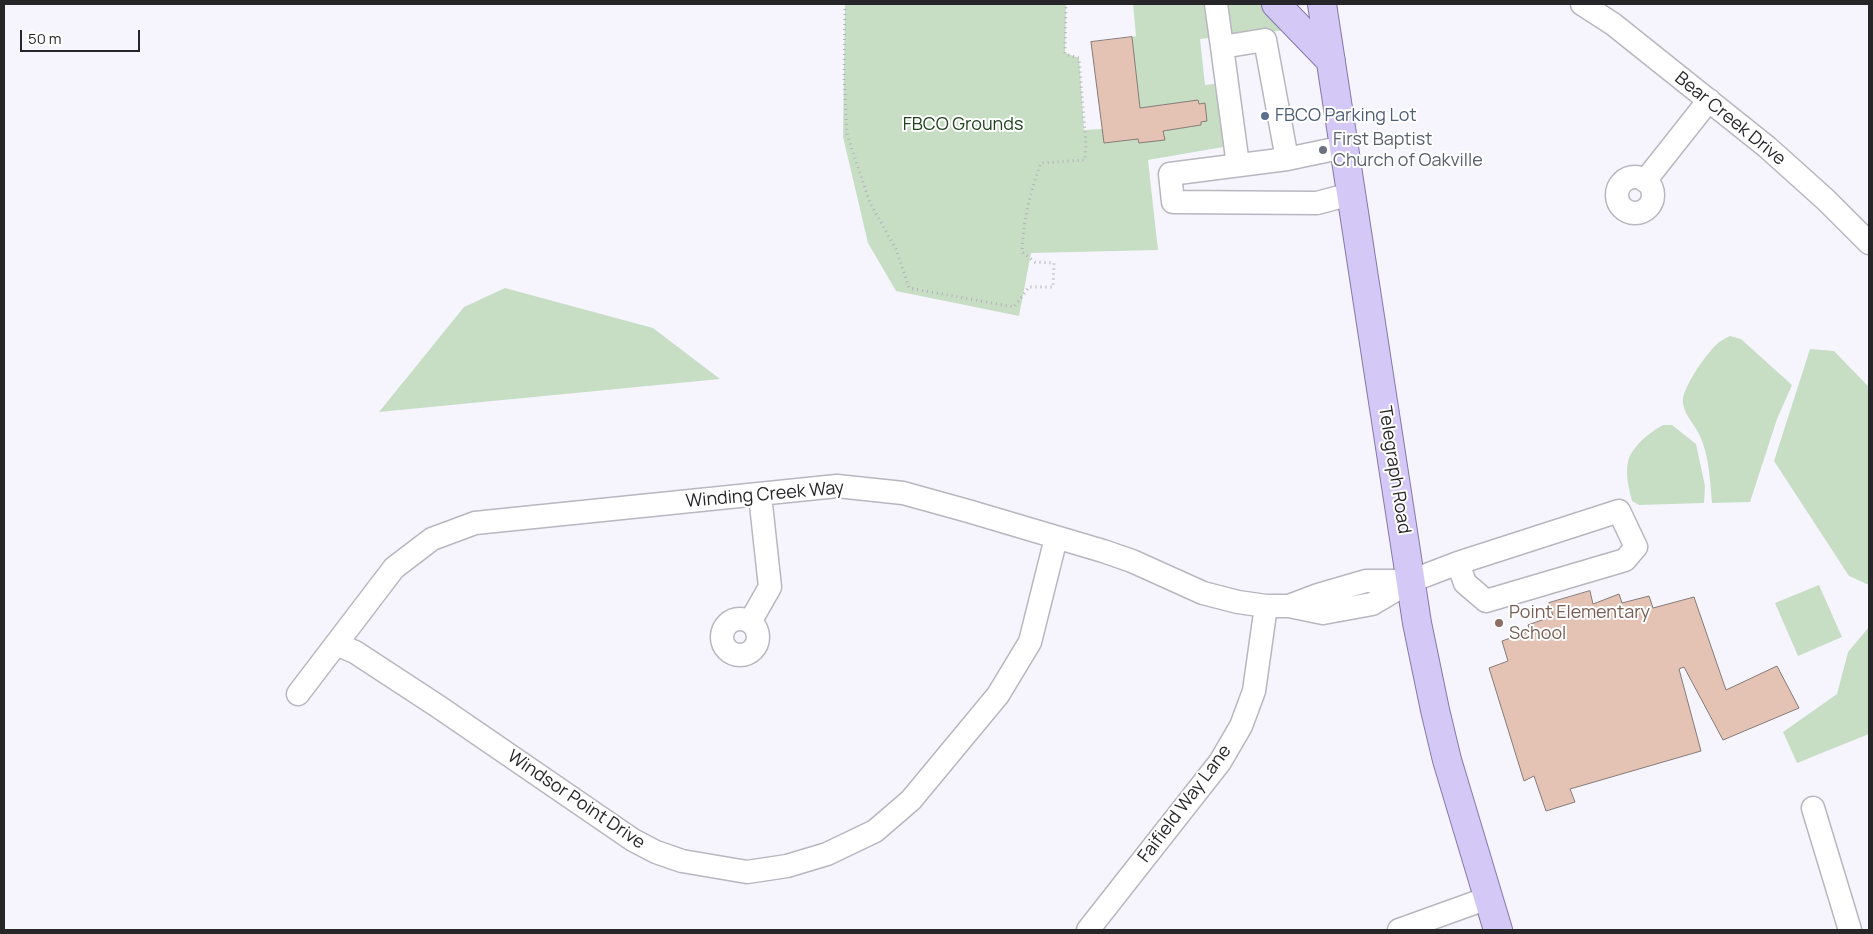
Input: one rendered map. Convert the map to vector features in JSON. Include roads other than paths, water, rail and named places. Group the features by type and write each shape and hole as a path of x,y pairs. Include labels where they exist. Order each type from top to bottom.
{"main road":[{"path":"1276,4 1331,61"},
{"name":"Telegraph Road","path":"1322,4 1417,624 1447,760 1498,930"}],"street":[{"path":"1216,4 1238,165"},
{"name":"Bear Creek Drive","path":"1582,4 1613,24 1767,147 1826,200 1869,243"},
{"path":"1222,47 1264,40 1287,159"},
{"path":"1645,181 1709,100"},
{"path":"1344,147 1287,159 1170,174 1173,202 1317,203 1352,194"},
{"name":"Winding Creek Way","path":"298,694 394,568 432,539 475,523 837,486 903,494 968,510 1103,551 1203,593 1238,602 1266,606 1289,606 1318,595 1366,582 1411,581 1458,563 1619,511 1636,547 1625,560 1486,601 1465,582 1458,563"},
{"path":"750,622 770,587 760,495"},
{"name":"Windsor Point Drive","path":"336,644 354,652 439,707 633,840 656,852 682,861 747,872 786,866 827,854 875,832 911,800 998,694 1030,642 1056,538"},
{"name":"Faifield Way Lane","path":"1088,930 1220,762 1241,726 1254,691 1266,606"},
{"path":"1813,808 1850,930"},
{"path":"1399,930 1488,898"}],"place":[{"name":"FBCO Parking Lot","path":"1265,116"},
{"name":"First Baptist Church of Oakville","path":"1323,150"},
{"name":"Point Elementary School","path":"1499,623"}],"park label":[{"name":"FBCO Grounds","path":"963,125"}]}
